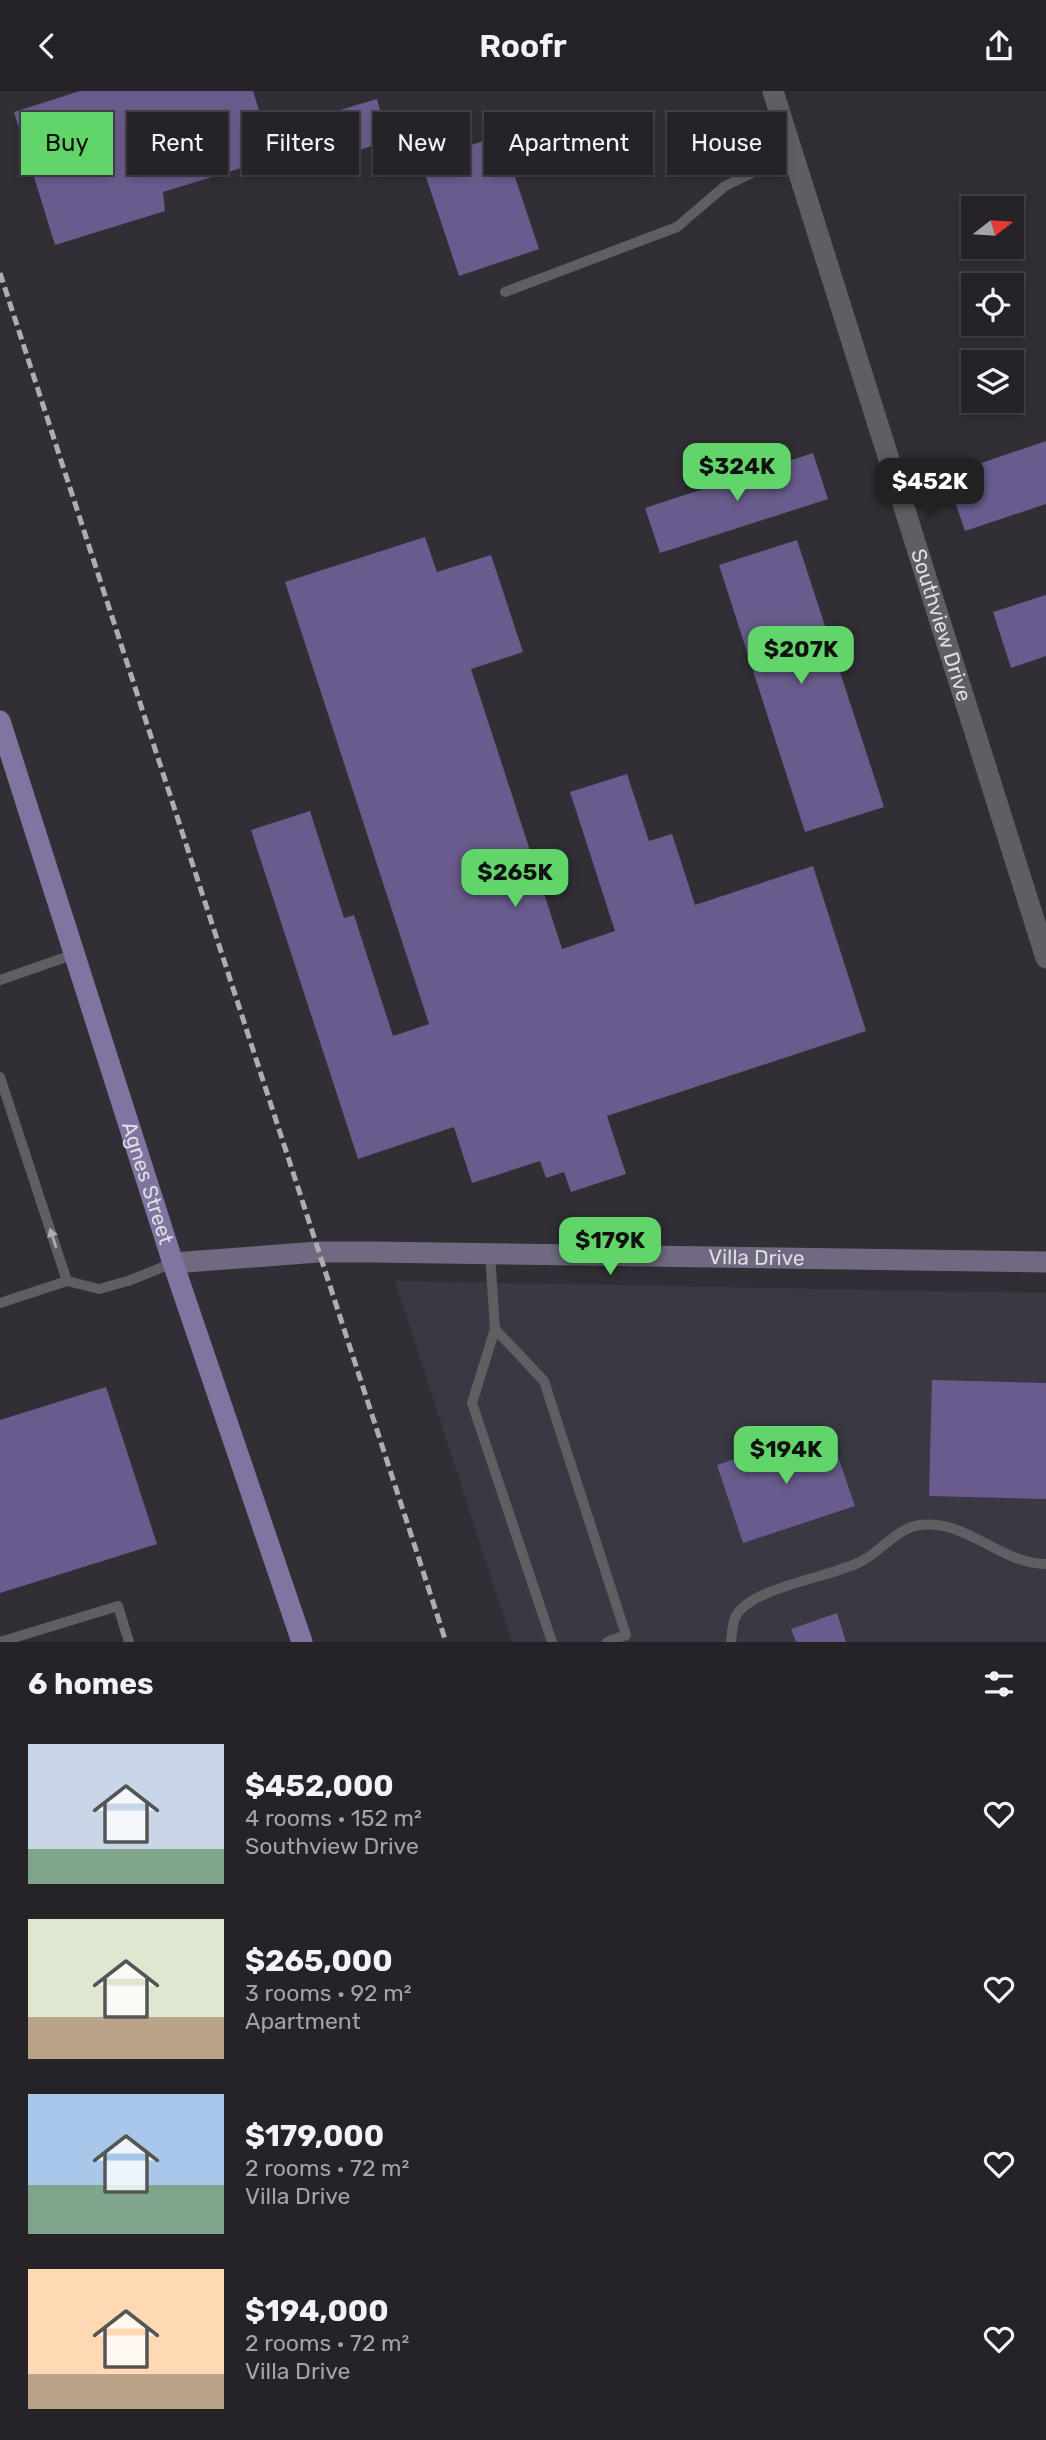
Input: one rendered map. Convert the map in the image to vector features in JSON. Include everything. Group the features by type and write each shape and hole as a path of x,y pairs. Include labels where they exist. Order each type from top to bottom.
{"main road":[{"name":"Agnes Street","path":"0,720 173,1263 302,1642"}],"street":[{"name":"Southview Drive","path":"773,91 1046,958"},
{"name":"Villa Drive","path":"173,1263 318,1252 1046,1262"}],"lane":[{"path":"505,292 677,227 725,186 793,153"},
{"path":"0,980 75,954"},
{"path":"0,1077 67,1281"},
{"path":"489,1254 495,1329 472,1403 552,1642"},
{"path":"0,1303 67,1281 99,1289 173,1263"},
{"path":"495,1329 544,1381 626,1635 607,1642"},
{"path":"731,1642 736,1615 757,1597 861,1561 903,1532 920,1525 950,1527 1011,1557 1034,1564 1046,1564"},
{"path":"0,1642 118,1606 129,1642"}],"shaded area":[{"path":"395,1281 1046,1293 1046,1642 512,1642"}],"building":[{"path":"80,91 253,91 260,112 242,112 242,168 228,172 228,112 127,112 127,175 218,175 163,192 165,211 55,245 33,175 113,175 113,112 21,112 21,135 14,112"},
{"path":"377,99 381,112 373,112 373,146 359,150 359,112 333,112"},
{"path":"484,141 484,175 514,175 539,249 459,276 425,175 470,175 470,145"},
{"path":"1046,441 1046,504 965,531 946,475"},
{"path":"813,453 828,499 660,553 645,508"},
{"path":"425,537 437,572 491,555 523,652 471,669 562,949 615,931 570,792 627,774 649,841 672,834 695,905 813,866 866,1031 607,1116 626,1174 571,1192 564,1172 546,1178 540,1161 472,1183 454,1127 358,1159 251,830 310,811 344,918 354,915 393,1036 429,1024 285,582"},
{"path":"797,540 884,807 805,832 719,565"},
{"path":"1046,595 1046,656 1011,668 993,612"},
{"path":"932,1380 1046,1383 1046,1499 929,1496"},
{"path":"106,1387 157,1544 0,1593 0,1420"},
{"path":"828,1428 855,1506 743,1543 717,1465"},
{"path":"837,1613 846,1642 796,1642 791,1629"}],"railway":[{"path":"0,273 446,1642"}]}
